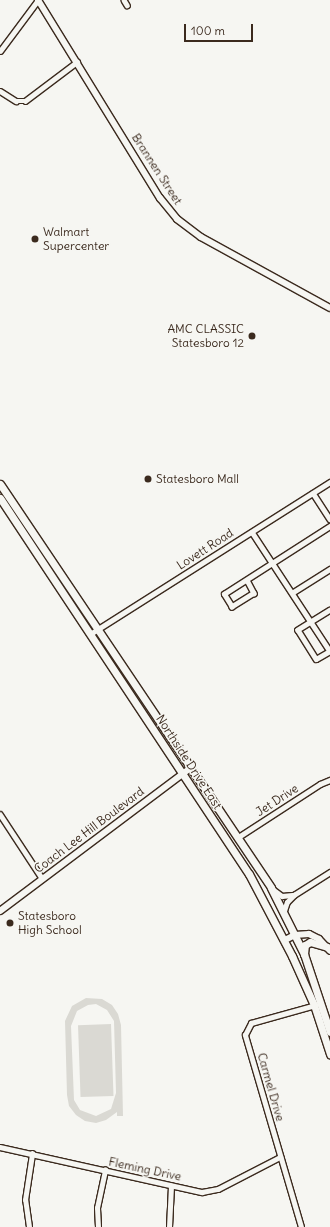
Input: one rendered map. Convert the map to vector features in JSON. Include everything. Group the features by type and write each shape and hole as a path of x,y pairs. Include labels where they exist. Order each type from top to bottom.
{"main road":[{"name":"Northside Drive East","path":"0,484 99,628 271,888 284,911 304,954 330,1032"},
{"name":"Northside Drive East","path":"0,498 92,634 249,874 285,940 314,1005 330,1054"},
{"path":"304,954 305,945 310,942 328,949"}],"street":[{"path":"0,51 38,0"},
{"name":"Brannen Street","path":"38,0 160,198 176,218 201,237 330,308"},
{"path":"0,91 16,101 25,101 77,62"},
{"name":"Lovett Road","path":"92,634 99,628 330,482"},
{"path":"313,493 330,519"},
{"path":"247,580 254,593 232,607 224,594 330,526"},
{"path":"252,532 273,563 292,593 311,622 330,651 316,659 298,630 311,622 330,610"},
{"path":"292,593 330,569"},
{"name":"Coach Lee Hill Boulevard","path":"0,910 192,767"},
{"name":"Jet Drive","path":"237,838 320,784 330,780"},
{"path":"0,814 42,878"},
{"path":"284,911 287,902 294,895 330,872"},
{"path":"271,888 282,896 294,895"},
{"path":"285,940 295,935 311,935 328,949"},
{"name":"Carmel Drive","path":"301,1227 245,1035 251,1023 321,1003"},
{"name":"Fleming Drive","path":"0,1147 171,1186 211,1191 280,1157"},
{"path":"29,1227 26,1200 32,1154"},
{"path":"98,1227 97,1208 105,1170"},
{"path":"169,1227 171,1186"}],"shaded area":[{"path":"86,998 102,999 112,1005 118,1014 121,1025 123,1116 117,1116 117,1112 106,1120 96,1123 85,1121 76,1115 69,1106 67,1095 65,1021 72,1006","holes":["96,1004 107,1010 114,1021 116,1093 111,1109 96,1116 80,1110 74,1100 71,1026 77,1011 88,1005"]},
{"path":"111,1024 114,1096 81,1097 78,1025"}],"place":[{"name":"Walmart Supercenter","path":"35,239"},
{"name":"AMC CLASSIC Statesboro 12","path":"252,336"},
{"name":"Statesboro Mall","path":"148,479"},
{"name":"Statesboro High School","path":"10,923"}]}
